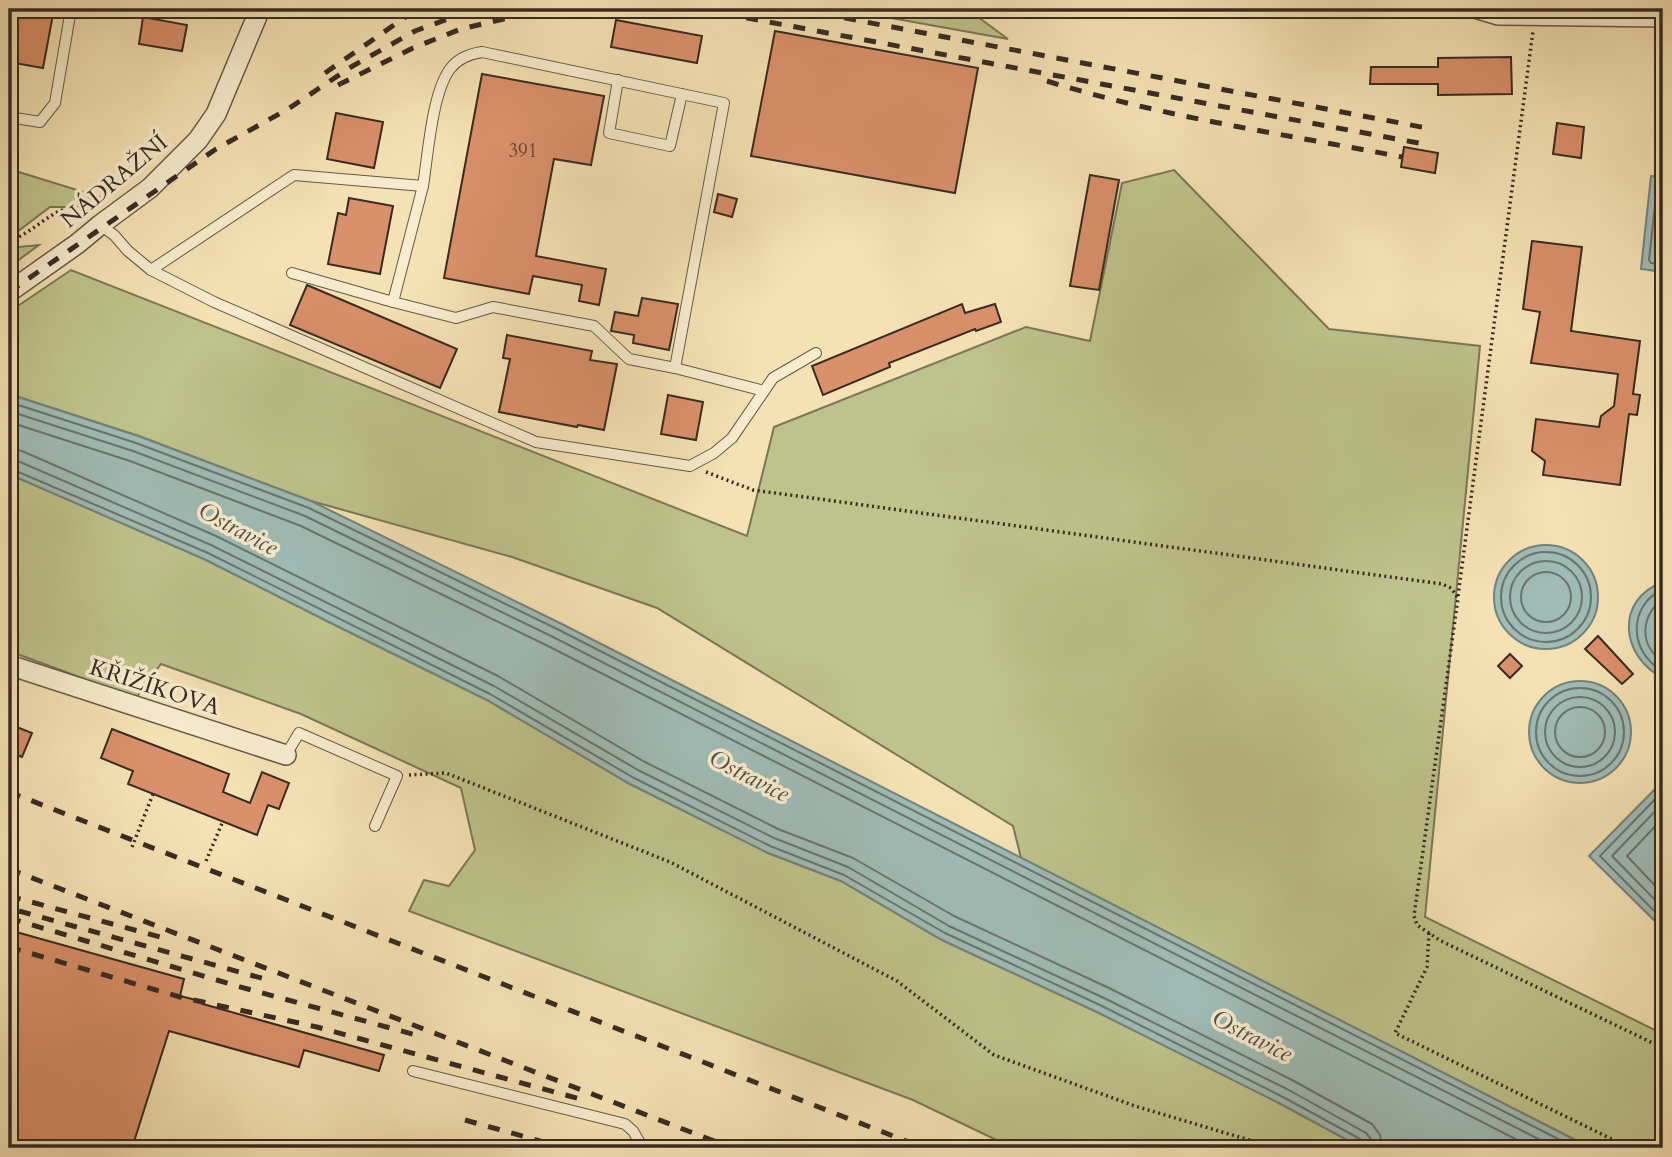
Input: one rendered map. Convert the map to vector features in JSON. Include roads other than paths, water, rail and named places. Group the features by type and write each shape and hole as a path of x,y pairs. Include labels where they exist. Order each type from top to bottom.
{"street":[{"name":"NÁDRAŽNÍ","path":"9,292 150,188 198,140 216,114 260,9"},
{"path":"1478,9 1499,15 1663,17"},
{"name":"KŘIŽÍKOVA","path":"9,665 286,755"}],"lane":[{"path":"9,117 40,122 55,103 71,9"},
{"path":"393,302 423,186 439,92 450,69 468,54 482,52 724,103 675,368"},
{"path":"618,80 609,133 645,141 670,146 682,94"},
{"path":"150,270 294,175 423,186"},
{"path":"100,225 150,270 214,302 537,442 690,466 714,453 732,438 773,378 816,354"},
{"path":"292,273 456,318 493,307 594,326 629,359 764,391"},
{"path":"286,755 299,733 397,776 374,827"},
{"path":"413,1071 625,1124 633,1131 643,1148"}],"water":[{"path":"1651,176 1663,177 1663,272 1641,269"},
{"name":"Ostravice","path":"9,394 138,436 311,501 560,623 1591,1148 1362,1148 1279,1103 1097,1012 942,940 841,881 768,853 630,784 487,700 204,559 9,474"},
{"path":"1546,545 1566,549 1583,560 1594,577 1598,597 1594,617 1583,634 1566,645 1546,649 1526,645 1509,634 1498,617 1494,597 1498,577 1509,560 1526,549"},
{"path":"1663,582 1663,678 1649,669 1638,657 1629,629 1630,615 1636,602 1647,590"},
{"path":"1580,681 1600,685 1616,696 1627,712 1631,732 1627,752 1616,768 1600,779 1580,783 1560,779 1544,768 1533,752 1529,732 1533,712 1544,696 1560,685"},
{"path":"1663,781 1663,929 1589,856"}],"railway":[{"path":"325,73 417,9"},
{"path":"9,292 216,149 288,109 351,67 415,31 475,9"},
{"path":"338,85 413,48 461,29 546,9"},
{"path":"699,9 1429,145"},
{"path":"797,9 1432,129"},
{"path":"1047,81 1179,115 1402,157"},
{"path":"9,792 924,1148"},
{"path":"9,869 732,1148"},
{"path":"9,896 164,938"},
{"path":"19,911 272,981"},
{"path":"9,918 237,986 416,1035"},
{"path":"9,947 180,997 317,1027 580,1099"},
{"path":"465,1120 565,1148"}]}
